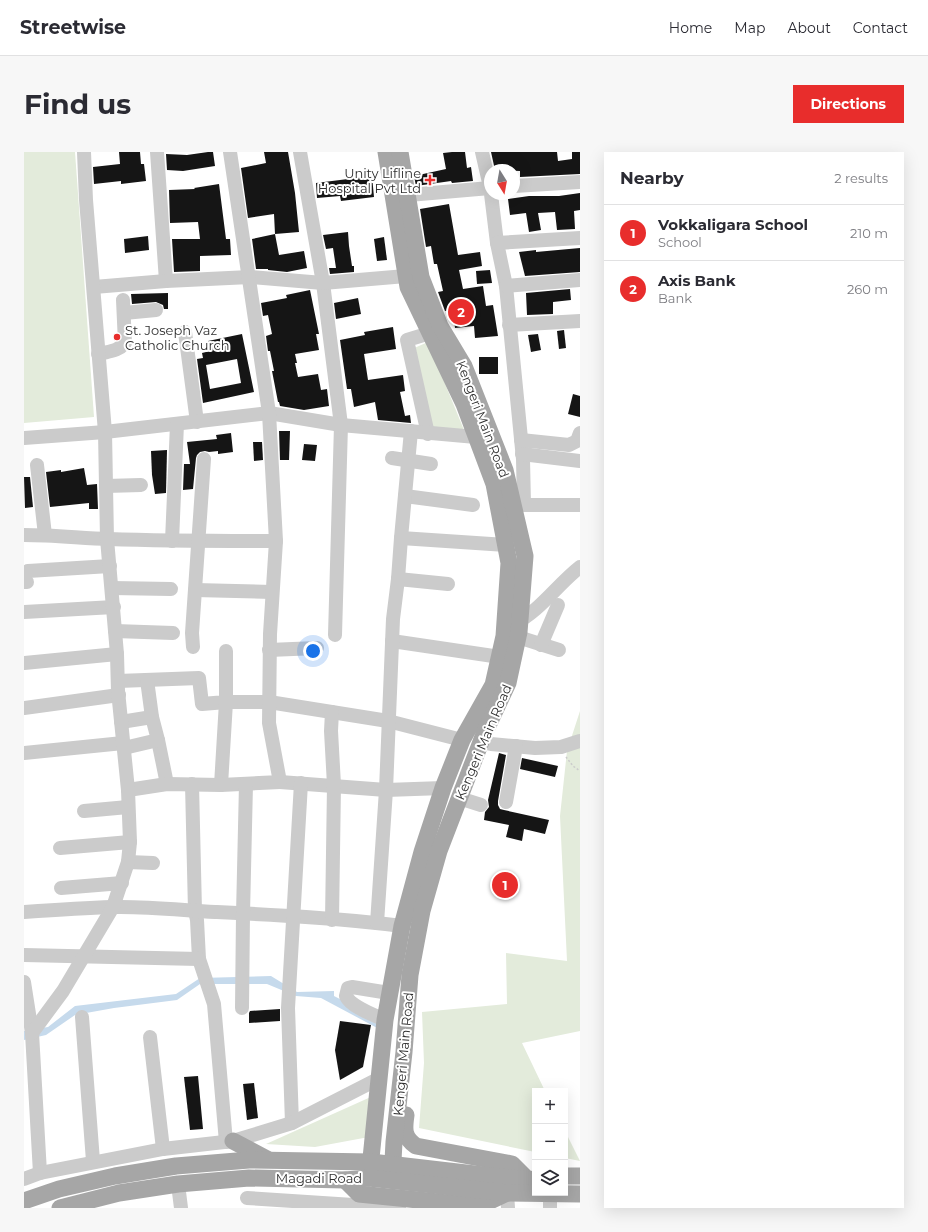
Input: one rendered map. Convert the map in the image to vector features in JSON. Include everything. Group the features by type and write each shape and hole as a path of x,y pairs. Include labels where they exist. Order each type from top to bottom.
{"main road":[{"name":"Kengeri Main Road","path":"386,152 400,196 421,276 440,326 464,366 519,507 525,556 522,593 514,629 508,683 481,742 439,851 422,911 410,975 392,1172"},
{"name":"Kengeri Main Road","path":"370,1170 389,993 402,926 422,852 443,788 462,740 493,684 500,657 514,629 509,563 494,484 464,404 408,287 400,196 400,152"},
{"path":"404,1052 411,1071 404,1127 410,1142 416,1146 512,1164 532,1179"},
{"path":"230,1142 269,1161"},
{"name":"Magadi Road","path":"24,1202 60,1189 115,1176 176,1166 249,1160 392,1172 532,1179"},
{"name":"Magadi Road","path":"60,1208 119,1193 178,1184 249,1178 345,1180 370,1170"},
{"name":"Magadi Road","path":"392,1172 507,1200 550,1198 580,1194"},
{"path":"568,1176 580,1176"},
{"path":"345,1180 359,1194 467,1205 507,1200"}],"street":[{"path":"32,1033 63,991 113,907 128,862 130,842 128,790 121,722 114,607 107,539 105,432 86,200 84,152"},
{"path":"157,152 166,281"},
{"path":"230,152 250,277 269,413 276,541 269,650 268,723 280,782"},
{"path":"300,152 323,283 341,425 335,635"},
{"path":"482,152 485,164"},
{"path":"520,186 580,182"},
{"path":"400,196 484,189"},
{"path":"492,200 506,286 521,440 522,454 519,507 580,505"},
{"path":"498,243 580,238"},
{"path":"94,287 166,281 250,277 323,283 406,276"},
{"path":"506,286 580,280"},
{"path":"98,354 113,352 121,348 125,343 123,307 156,310"},
{"path":"509,325 580,321"},
{"path":"185,332 197,422"},
{"path":"428,434 407,340 430,333"},
{"path":"24,438 105,432 269,413 341,425 411,431 428,434 476,437"},
{"path":"172,541 177,424"},
{"path":"377,923 386,790 393,619 411,431"},
{"path":"521,440 569,445 577,441 580,433"},
{"path":"522,454 580,461"},
{"path":"392,458 431,464"},
{"path":"193,647 192,633 204,459"},
{"path":"37,465 45,535"},
{"path":"106,486 141,485"},
{"path":"405,496 473,505"},
{"path":"24,535 199,542 276,541"},
{"path":"401,538 506,546"},
{"path":"26,578 110,566"},
{"path":"559,650 541,645 514,629 580,567"},
{"path":"398,579 448,584"},
{"path":"112,588 171,589"},
{"path":"195,590 272,592"},
{"path":"522,593 532,600 542,603"},
{"path":"541,645 558,605"},
{"path":"24,612 114,607"},
{"path":"115,631 173,633"},
{"path":"392,641 500,657"},
{"path":"269,650 317,648"},
{"path":"220,786 226,702 226,651"},
{"path":"24,663 117,654"},
{"path":"118,681 199,678 202,704 226,702 269,702 388,721 462,740"},
{"path":"147,680 152,717 168,784"},
{"path":"24,708 119,695"},
{"path":"332,712 331,730 334,785 332,920"},
{"path":"121,722 152,717"},
{"path":"24,753 124,745 158,740"},
{"path":"481,742 516,746 561,747 580,741"},
{"path":"506,802 516,746"},
{"path":"128,790 168,784 220,786 280,782 386,790 443,788"},
{"path":"292,1123 288,1008 301,783"},
{"path":"192,784 195,911 197,920 199,959 214,1004 230,1142"},
{"path":"242,1008 246,784"},
{"path":"459,798 481,805"},
{"path":"84,811 128,807"},
{"path":"60,848 130,842"},
{"path":"128,862 153,863"},
{"path":"61,888 122,883"},
{"path":"24,912 113,907 167,908 195,911 294,916 402,926"},
{"path":"24,955 84,955 199,959"},
{"path":"24,982 32,1033 40,1173"},
{"path":"386,1020 356,1006 348,1000 346,996 348,988 352,987 389,993"},
{"path":"82,1016 93,1161"},
{"path":"150,1037 163,1149"},
{"path":"24,1179 40,1173 93,1161 163,1149 230,1142 292,1123 380,1078"},
{"path":"249,1178 250,1203 398,1208"},
{"path":"178,1184 181,1208"}],"path":[{"path":"561,747 573,766 580,771"}],"green space":[{"path":"24,152 75,152 94,417 24,423"},
{"path":"428,342 464,430 433,430 412,349"},
{"path":"580,711 580,1031 522,1043 544,1088 532,1088 532,1151 419,1128 424,1063 422,1012 507,1004 506,953 567,961 560,816 567,751"},
{"path":"373,1096 369,1137 315,1147 266,1144"},
{"path":"568,1137 580,1161 568,1159"}],"water":[{"path":"271,976 297,992 334,991 334,996 383,1021 381,1030 321,998 296,996 267,984 200,984 177,1000 114,1008 75,1015 46,1035 24,1040 24,1031 48,1027 75,1006 176,994 200,978"}],"building":[{"path":"119,152 140,152 141,164 144,164 146,181 121,184 121,181 94,184 93,167 120,164"},
{"path":"213,152 215,166 183,171 167,170 166,154 187,155"},
{"path":"264,152 288,152 295,193 299,232 275,234 274,214 248,218 241,168 266,163"},
{"path":"465,152 467,168 471,167 473,181 452,183 451,181 416,186 414,176 446,169 443,153"},
{"path":"491,152 557,152 558,161 572,159 572,152 580,152 580,174 520,177 520,164 494,164"},
{"path":"372,176 374,197 341,201 340,196 317,198 316,183"},
{"path":"219,184 226,239 230,239 231,255 200,256 200,271 174,272 172,239 200,239 198,222 170,223 169,190 195,189 194,188"},
{"path":"580,193 580,210 574,211 575,229 557,230 555,212 538,213 541,230 529,232 526,213 510,215 508,200 520,200 520,197 529,196 559,196"},
{"path":"449,204 458,255 480,252 482,266 459,270 463,289 483,286 486,306 493,305 498,336 475,338 474,326 455,328 453,310 445,311 438,292 443,291 437,264 434,264 431,246 426,247 420,209"},
{"path":"348,232 354,272 330,274 329,268 336,268 333,248 326,249 323,235"},
{"path":"275,234 279,255 304,251 307,268 287,272 256,269 252,239"},
{"path":"148,236 149,250 125,253 124,239"},
{"path":"384,237 387,260 377,261 374,239"},
{"path":"580,248 580,272 525,276 519,252"},
{"path":"490,270 492,283 477,284 476,271"},
{"path":"570,289 571,300 553,302 553,314 527,315 526,293"},
{"path":"310,290 319,334 316,334 319,350 295,354 297,363 295,363 298,377 318,374 321,390 327,389 329,406 304,410 280,406 278,402 272,371 274,371 270,351 268,351 266,336 272,334 268,315 263,316 261,303 287,298 286,295"},
{"path":"168,293 168,309 164,309 163,305 156,302 132,304 131,294"},
{"path":"358,298 361,314 336,319 334,303"},
{"path":"393,327 396,349 364,354 368,380 403,375 405,391 400,392 405,416 410,415 411,423 378,420 375,402 354,407 351,389 347,389 340,340 365,335 364,332"},
{"path":"564,330 566,348 559,349 557,331"},
{"path":"242,334 254,392 203,403 197,359 203,358 202,353 206,352 205,344 208,343 208,341","holes":["237,359 241,383 210,389 206,365"]},
{"path":"538,334 541,350 531,352 528,335"},
{"path":"479,357 498,357 498,374 479,374"},
{"path":"573,394 580,396 580,417 568,414"},
{"path":"279,431 290,431 289,460 280,460"},
{"path":"231,433 233,452 218,454 218,451 200,452 196,458 193,489 183,490 184,464 190,464 187,442 217,439 216,435"},
{"path":"253,442 262,442 263,460 254,461"},
{"path":"304,444 317,445 315,461 302,460"},
{"path":"167,450 166,493 155,494 152,475 151,451"},
{"path":"84,468 87,485 97,484 98,509 89,509 89,503 50,507 46,472 61,470 61,472"},
{"path":"24,477 30,477 33,507 25,508"},
{"path":"499,753 506,755 498,801 500,809 549,820 545,834 524,829 522,841 506,837 509,825 484,820 485,812 489,807 488,800"},
{"path":"522,758 558,766 555,777 520,769"},
{"path":"280,1009 280,1021 249,1023 250,1011"},
{"path":"340,1021 371,1025 363,1067 340,1080 335,1050"},
{"path":"198,1076 203,1129 190,1130 184,1077"},
{"path":"254,1083 258,1118 247,1120 243,1084"}],"place":[{"name":"Unity Lifline Hospital Pvt Ltd","path":"430,180"},
{"name":"Axis Bank","path":"461,312"},
{"name":"St. Joseph Vaz Catholic Church","path":"117,337"},
{"name":"Vokkaligara School","path":"505,885"}]}
